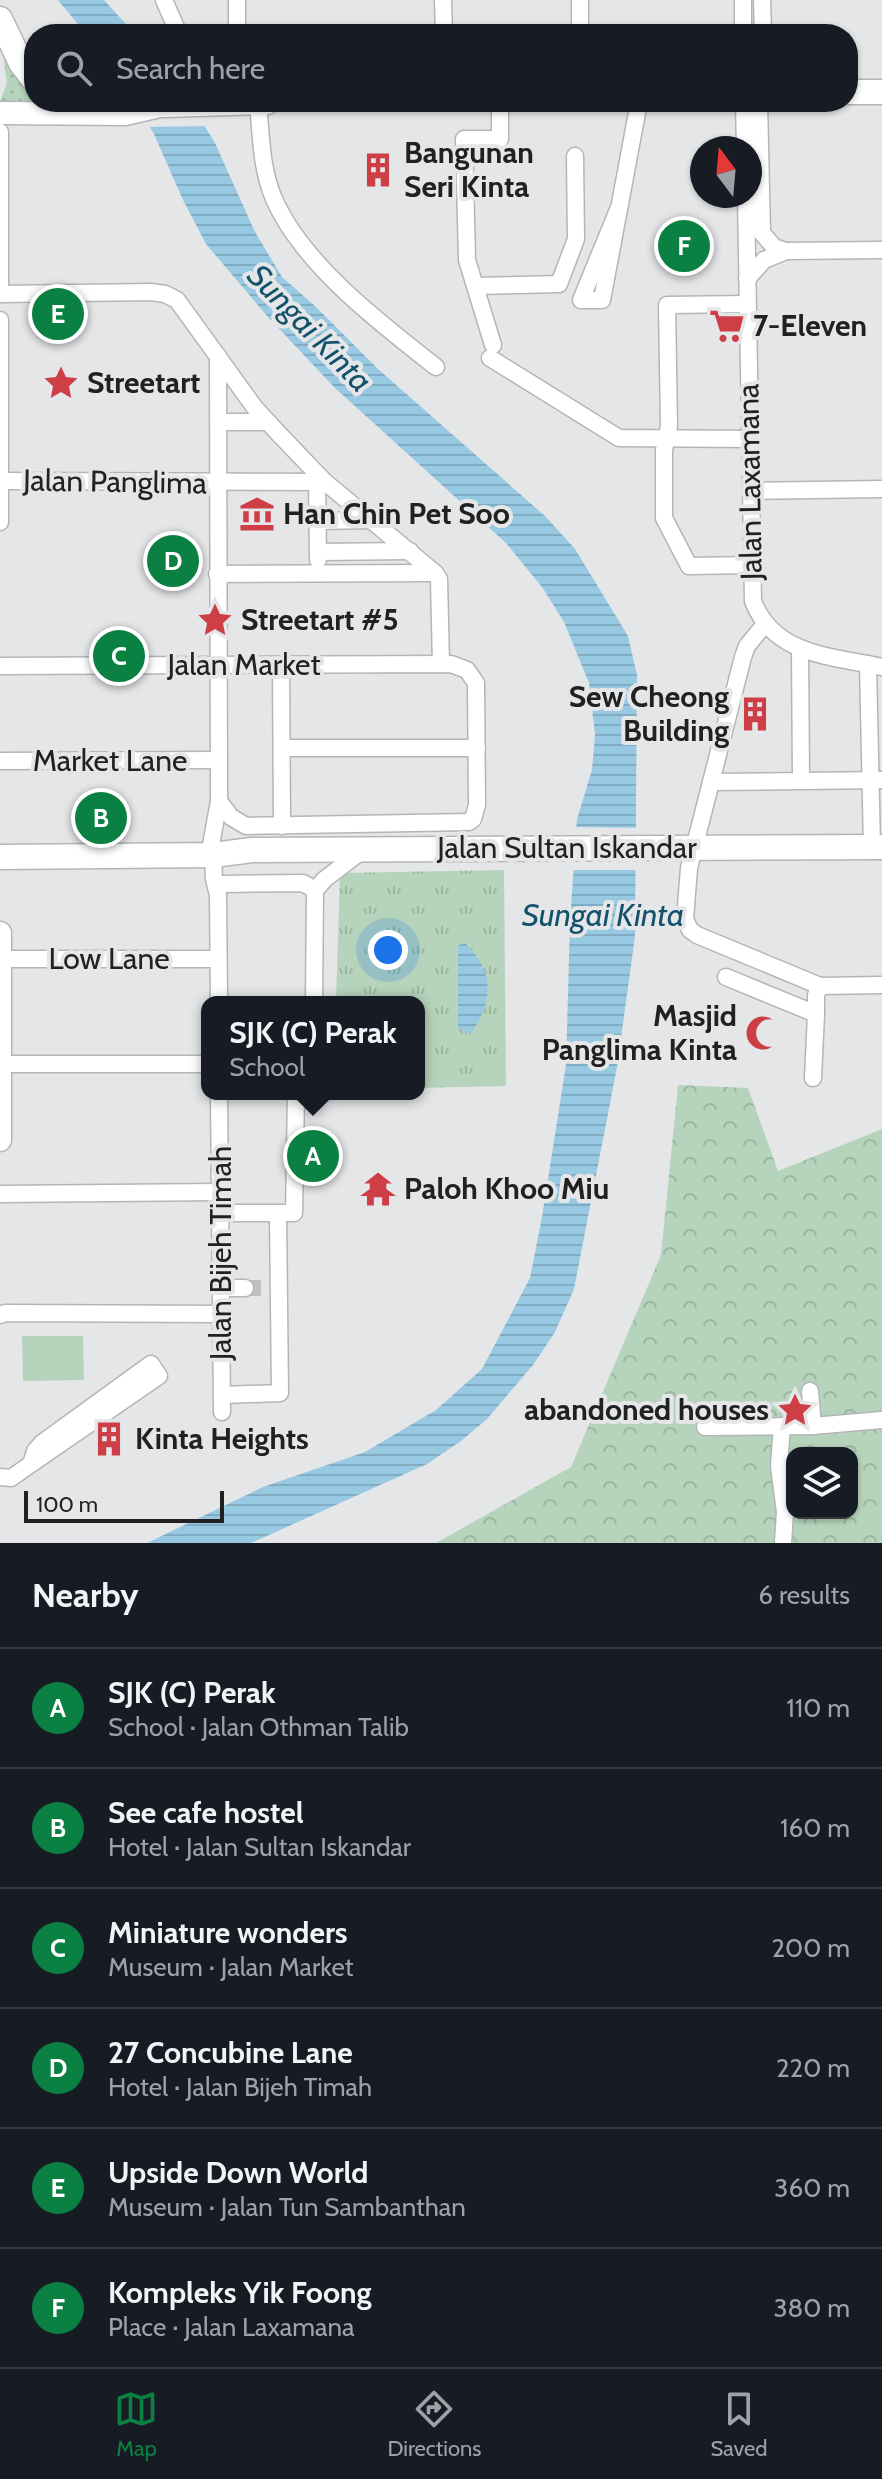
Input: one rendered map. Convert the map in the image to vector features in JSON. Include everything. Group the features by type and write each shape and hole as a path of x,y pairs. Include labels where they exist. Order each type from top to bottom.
{"highway":[{"path":"0,19 24,67"},
{"path":"858,92 882,92"},
{"name":"Jalan Sultan Iskandar","path":"0,847 252,850 877,847"},
{"name":"Jalan Sultan Iskandar","path":"0,857 212,850"}],"main road":[{"path":"0,113 105,115 131,112"},
{"path":"0,933 0,1140"}],"street":[{"path":"164,0 175,24"},
{"path":"237,0 237,24"},
{"path":"443,0 444,24"},
{"path":"580,0 580,24"},
{"path":"743,0 743,24"},
{"path":"762,0 763,24"},
{"path":"257,112 271,191 312,259 385,327 436,367"},
{"path":"500,112 500,139 464,139 467,260 491,352 612,436 750,439"},
{"path":"620,205 581,300 602,300 620,205 637,112"},
{"path":"744,112 745,136"},
{"path":"759,112 762,233 774,247 786,251 882,250"},
{"path":"0,132 0,285"},
{"path":"475,286 559,284 576,239 575,156"},
{"name":"Jalan Laxamana","path":"746,208 753,601 765,624 747,646 743,657 711,782 688,847 685,919 690,930 820,986"},
{"path":"747,279 764,260 786,251"},
{"path":"0,294 137,285 177,300 268,422 321,482 410,551 439,579 441,664 467,670 476,683 477,805 473,819 465,824 246,826 237,823 219,801"},
{"path":"747,304 667,305 669,426 664,450 664,518 689,566 752,565"},
{"path":"0,320 0,522"},
{"path":"218,356 219,801 212,850 214,879 220,890"},
{"path":"220,422 268,422"},
{"name":"Jalan Panglima","path":"1,481 321,482"},
{"path":"319,573 321,482"},
{"path":"751,491 882,489"},
{"path":"318,521 371,520"},
{"path":"318,552 410,551"},
{"path":"217,574 435,573"},
{"path":"765,624 786,644 875,665 877,847"},
{"path":"800,649 801,780"},
{"name":"Jalan Market","path":"0,666 441,664"},
{"path":"281,665 282,826"},
{"path":"282,748 477,748"},
{"name":"Market Lane","path":"0,761 219,760"},
{"path":"711,782 876,780"},
{"path":"314,996 315,890 364,849"},
{"path":"219,996 220,890 229,868 252,850"},
{"path":"220,890 303,883 315,890"},
{"name":"Low Lane","path":"0,959 218,959"},
{"path":"726,977 816,1014"},
{"path":"813,1078 816,995 820,986 882,985"},
{"path":"0,1064 201,1064"},
{"name":"Jalan Bijeh Timah","path":"219,1100 222,1404 280,1393 271,1288 278,1214"},
{"path":"220,1213 294,1213 296,1100"},
{"path":"0,1194 220,1192"},
{"path":"221,1288 245,1288"},
{"path":"0,1315 221,1314"},
{"path":"0,1477 11,1478 159,1376 151,1364 42,1443 35,1451 31,1464"},
{"path":"810,1391 813,1426"},
{"path":"705,1427 813,1426 882,1420"},
{"path":"782,1426 779,1466 785,1512 783,1543"}],"green space":[{"path":"3,55 24,81 24,102 0,101 7,83"},
{"path":"504,870 506,1086 425,1088 425,996 336,996 340,873"},
{"path":"678,1085 748,1088 778,1171 882,1129 882,1543 436,1543 571,1467 661,1255"},
{"path":"22,1336 83,1336 84,1380 23,1381"}],"water":[{"path":"58,0 104,0 126,24 78,24"},
{"name":"Sungai Kinta","path":"141,112 195,112 214,141 255,232 282,277 378,369 546,517 575,549 628,636 637,675 635,936 617,1067 574,1289 555,1332 533,1365 487,1419 461,1441 427,1464 251,1543 147,1543 263,1487 365,1452 436,1410 482,1369 530,1278 566,1065 577,819 592,770 595,734 589,683 564,622 542,587 506,543 335,388 268,317 206,244"},
{"path":"464,942 481,964 488,987 484,1010 470,1035 458,1027 458,946"}],"pier":[{"path":"136,112 201,112 210,126 145,127"},
{"path":"573,827 641,828 640,870 570,870"}],"tunnel":[{"path":"245,1288 264,1288"}],"place":[{"name":"Bangunan Seri Kinta","path":"378,170"},
{"name":"Kompleks Yik Foong","path":"684,246"},
{"name":"Upside Down World","path":"58,314"},
{"name":"7-Eleven","path":"727,326"},
{"name":"Streetart","path":"61,383"},
{"name":"Han Chin Pet Soo","path":"257,514"},
{"name":"27 Concubine Lane","path":"173,561"},
{"name":"Streetart #5","path":"215,620"},
{"name":"Miniature wonders","path":"119,656"},
{"name":"Sew Cheong Building","path":"755,714"},
{"name":"See cafe hostel","path":"101,818"},
{"name":"Masjid Panglima Kinta","path":"763,1033"},
{"name":"SJK (C) Perak","path":"313,1156"},
{"name":"Paloh Khoo Miu","path":"378,1189"},
{"name":"abandoned houses","path":"795,1410"},
{"name":"Kinta Heights","path":"109,1439"}]}
